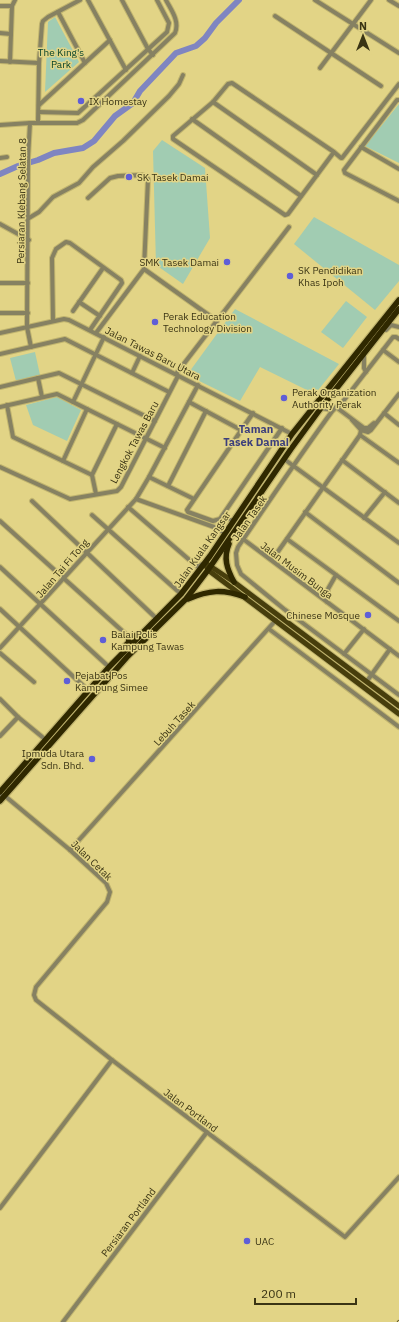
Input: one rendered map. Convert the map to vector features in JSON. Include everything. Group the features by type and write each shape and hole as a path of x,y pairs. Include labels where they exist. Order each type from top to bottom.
{"highway":[{"name":"Jalan Kuala Kangsar","path":"2,794 117,664 141,633 181,594 225,533 283,446 399,300"},
{"name":"Jalan Kuala Kangsar","path":"0,801 2,794 109,667 117,664 186,599 210,568 284,459 321,408 399,309"},
{"path":"291,449 293,441 292,434 299,432 326,397 330,396"},
{"path":"253,492 259,488 275,464 284,459 282,452 283,446"},
{"path":"230,538 226,552 226,562 234,582"},
{"path":"186,599 200,594 224,591 232,592 245,597"},
{"path":"134,641 140,640 157,624 167,618"},
{"path":"117,664 119,652 129,642 128,636 134,636 141,633"}],"main road":[{"path":"205,562 210,568 245,597 399,714"},
{"path":"210,568 234,582 399,706"},
{"path":"355,681 361,683 367,682"},
{"path":"367,682 367,686 377,695 377,697"}],"street":[{"path":"10,62 12,6 15,0"},
{"path":"38,123 39,63 42,24 44,20 80,0"},
{"path":"88,0 126,70"},
{"path":"122,0 148,49 153,55"},
{"path":"39,112 78,113 167,32 169,22 157,0"},
{"path":"0,125 30,123 77,123 82,120 175,33 177,30 176,21 166,0"},
{"path":"315,0 399,54"},
{"path":"320,68 371,0"},
{"path":"389,0 399,6"},
{"path":"0,6 12,6"},
{"path":"58,12 85,62"},
{"path":"275,16 381,86"},
{"path":"0,33 11,34"},
{"path":"39,105 110,40"},
{"path":"0,61 39,63"},
{"path":"29,218 36,215 53,197 79,183 93,167 121,144 169,96 180,82 183,75"},
{"path":"334,152 288,214 283,214 173,139 173,136 213,102 230,83 232,83 334,152 342,158 399,84"},
{"path":"399,100 344,169 344,172 399,201"},
{"path":"213,102 317,175"},
{"path":"192,119 301,196"},
{"name":"Persiaran Klebang Selatan 8","path":"30,123 28,158 29,240 27,327 31,347"},
{"path":"361,147 399,169"},
{"path":"0,158 7,157"},
{"path":"88,198 110,178 118,176 143,175 148,179 144,268 96,333"},
{"path":"0,224 29,240"},
{"name":"Lengkok Tawas Baru","path":"0,467 70,499 117,491 120,488 155,421 177,375 289,227"},
{"path":"53,321 52,258 56,249 66,242 70,243 121,280 122,283 90,330"},
{"path":"73,311 103,268"},
{"path":"144,268 217,321"},
{"path":"0,283 28,283"},
{"path":"79,302 100,316"},
{"path":"0,313 28,313"},
{"name":"Jalan Tawas Baru Utara","path":"0,333 67,319 292,434"},
{"path":"376,338 380,337 391,325 399,327"},
{"name":"Jalan Tasek","path":"399,339 395,336 393,337 341,404 334,409 292,465 270,502 243,539 236,553 237,565 241,574 284,609 344,654 373,673 399,694"},
{"path":"73,402 104,338"},
{"path":"0,354 65,339 169,392"},
{"path":"383,350 399,362"},
{"path":"364,354 364,368 366,372"},
{"path":"132,373 140,356"},
{"path":"0,387 60,373 155,421"},
{"path":"38,378 42,397"},
{"name":"Jalan Tai Fi Tong","path":"0,648 136,499 198,385"},
{"path":"0,407 57,394 165,448"},
{"path":"361,432 368,432 399,394"},
{"path":"189,402 241,430"},
{"path":"7,405 13,437 92,475"},
{"path":"321,408 334,409 364,428 368,428 384,413"},
{"path":"63,461 87,409"},
{"path":"168,486 206,411"},
{"path":"253,413 187,510 190,513 213,521 217,521 224,516 282,428"},
{"path":"384,413 399,424"},
{"path":"352,420 361,432 399,463"},
{"path":"96,494 92,475 117,424"},
{"path":"272,560 361,432"},
{"path":"284,459 399,543"},
{"path":"342,460 399,503"},
{"path":"149,477 194,499"},
{"path":"364,518 384,492"},
{"path":"136,499 214,527 225,533"},
{"path":"32,501 156,618"},
{"path":"128,506 198,567 205,562"},
{"path":"305,512 399,583"},
{"path":"92,515 181,594"},
{"path":"224,516 233,521"},
{"path":"0,521 134,641"},
{"name":"Jalan Musim Bunga","path":"243,539 399,656"},
{"path":"287,539 399,621"},
{"path":"0,567 109,667"},
{"path":"327,602 328,589 336,575"},
{"path":"0,609 89,691"},
{"name":"Lebuh Tasek","path":"70,850 276,620"},
{"path":"269,629 399,727"},
{"path":"344,654 364,629"},
{"path":"367,682 390,649"},
{"path":"0,653 34,682"},
{"path":"0,699 18,717 46,740"},
{"path":"0,736 18,717"},
{"name":"Jalan Cetak","path":"2,794 70,850 106,883 110,892 109,898 105,905 34,990"},
{"name":"Jalan Portland","path":"34,990 36,1000 112,1060 345,1237 399,1177"},
{"path":"0,1208 112,1060"},
{"name":"Persiaran Portland","path":"63,1322 207,1132"}],"green space":[{"name":"The King's Park","path":"55,17 79,62 45,92 48,22"},
{"path":"399,104 399,163 365,146"},
{"path":"162,140 205,168 210,238 183,284 156,265 153,151"},
{"path":"314,217 399,265 399,281 375,310 294,244"},
{"path":"346,301 367,317 343,348 321,332"},
{"path":"235,309 339,364 315,394 260,367 240,401 187,375"},
{"path":"35,352 40,375 16,381 10,358"},
{"path":"57,397 81,410 67,441 33,425 26,405"}],"waterway":[{"path":"0,174 54,153 83,148 94,141 115,116 133,103 140,91 176,53 196,46 239,0"}],"place":[{"name":"IX Homestay","path":"81,101"},
{"name":"SK Tasek Damai","path":"129,177"},
{"name":"SMK Tasek Damai","path":"227,262"},
{"name":"SK Pendidikan Khas Ipoh","path":"290,276"},
{"name":"Perak Education Technology Division","path":"155,322"},
{"name":"Perak Organization Authority Perak","path":"284,398"},
{"name":"Chinese Mosque","path":"368,615"},
{"name":"Balai Polis Kampung Tawas","path":"103,640"},
{"name":"Pejabat Pos Kampung Simee","path":"67,681"},
{"name":"Ipmuda Utara Sdn. Bhd.","path":"92,759"},
{"name":"UAC","path":"247,1241"}],"district":[{"name":"Taman Tasek Damai","path":"256,435"}]}
